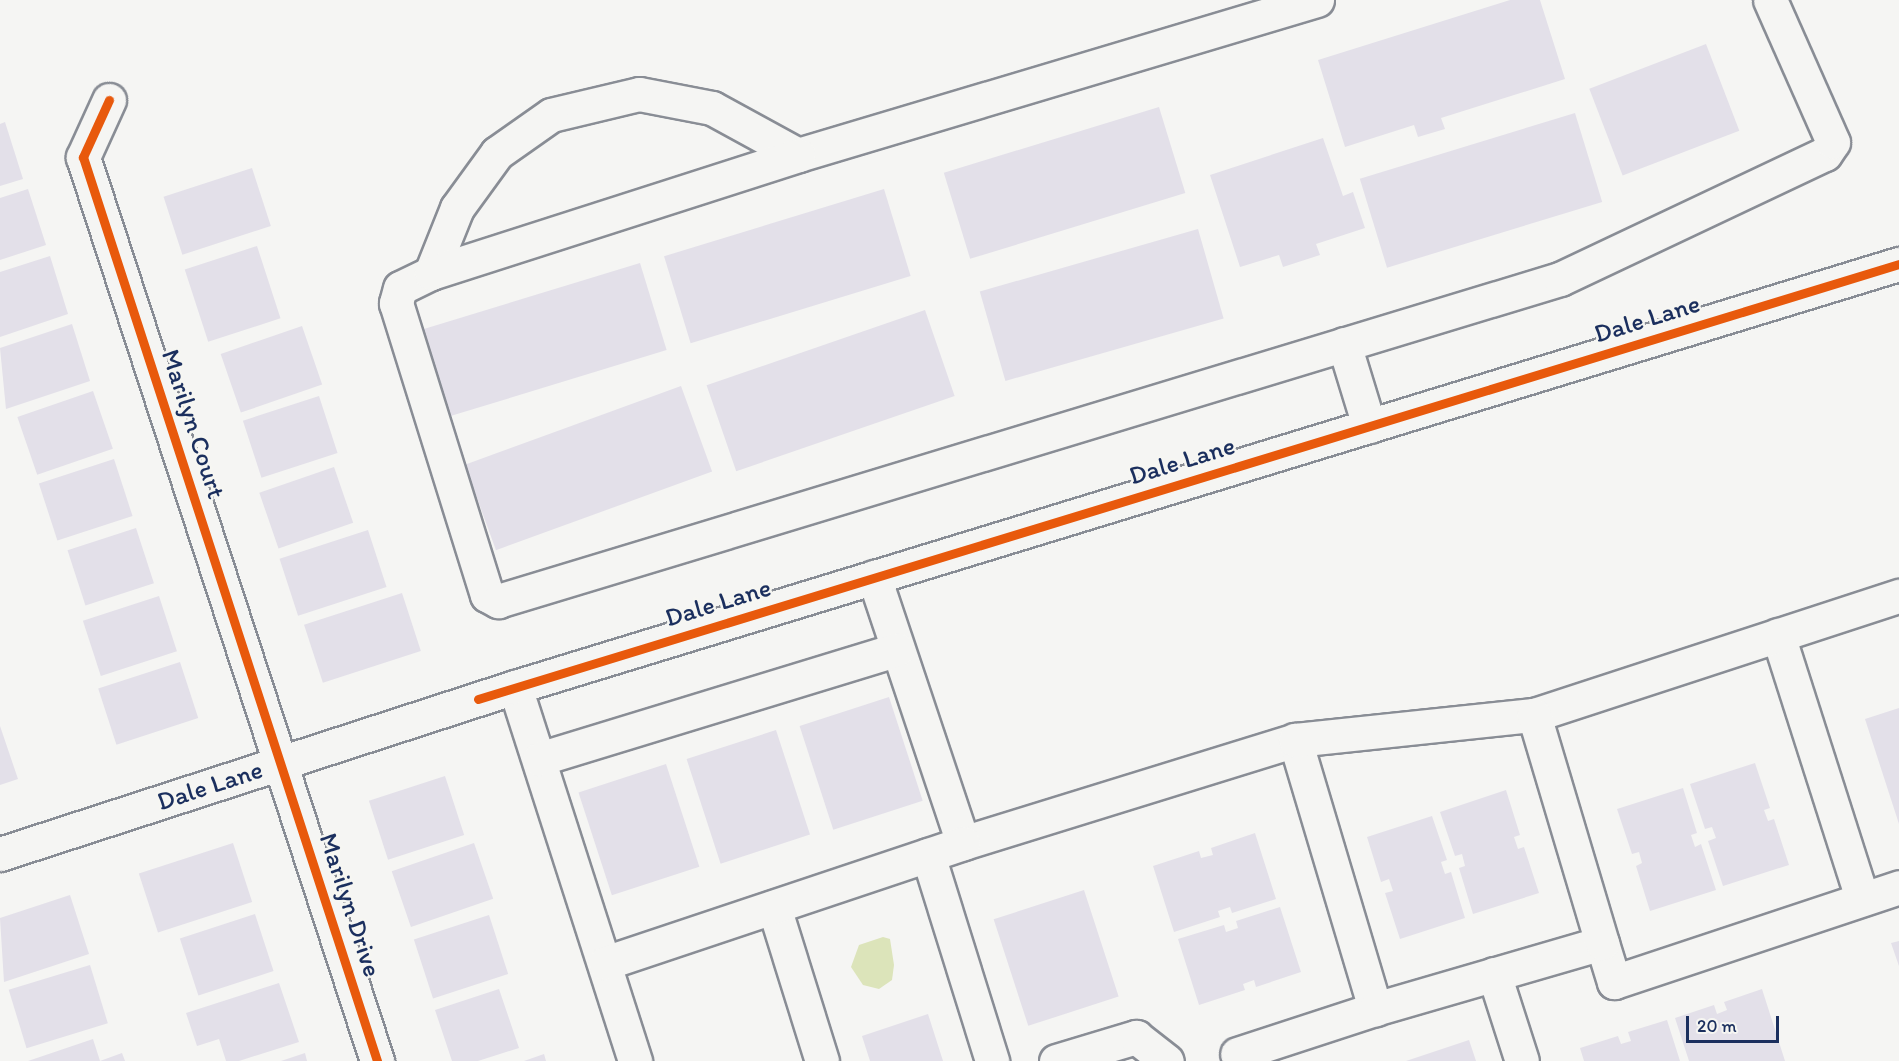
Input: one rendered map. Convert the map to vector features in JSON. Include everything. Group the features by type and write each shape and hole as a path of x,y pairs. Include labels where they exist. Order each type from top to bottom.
{"street":[{"path":"1317,0 798,155 431,273 400,288 396,303 487,594 498,602 1560,279 1825,154 1833,142 1770,0"},
{"path":"431,273 457,208 497,153 551,115 639,94 712,108 798,155"},
{"name":"Marilyn Court","path":"109,100 83,157 282,762"},
{"name":"Dale Lane","path":"0,854 515,687 1899,264"},
{"path":"1344,344 1369,426"},
{"path":"874,577 963,843"},
{"path":"605,963 963,843 1295,740 1534,715 1899,596"},
{"path":"1778,635 1862,900"},
{"path":"539,759 898,648"},
{"path":"515,687 635,1061"},
{"path":"1534,715 1614,982 1899,887"},
{"path":"1295,740 1376,1009"},
{"name":"Marilyn Drive","path":"282,762 377,1061"},
{"path":"928,855 992,1061"},
{"path":"774,907 822,1061"},
{"path":"1237,1054 1376,1009 1602,943"},
{"path":"1494,974 1522,1061"},
{"path":"1056,1061 1136,1037 1167,1061"}],"green space":[{"path":"883,937 890,939 894,965 892,980 879,989 863,985 851,967 859,945"}],"building":[{"path":"1510,0 1540,0 1565,79 1441,118 1445,129 1418,137 1414,125 1345,147 1318,60"},
{"path":"1706,44 1739,131 1623,176 1589,89"},
{"path":"1159,107 1185,193 970,259 944,173"},
{"path":"1575,113 1602,202 1387,268 1360,179"},
{"path":"5,122 23,179 0,186 0,124"},
{"path":"1323,138 1343,196 1353,192 1365,228 1316,244 1320,255 1283,267 1279,255 1240,267 1210,175"},
{"path":"252,168 271,226 182,255 164,197"},
{"path":"28,189 46,245 0,260 0,198"},
{"path":"884,189 911,276 691,343 664,256"},
{"path":"1198,229 1224,318 1005,381 980,292"},
{"path":"257,246 280,318 208,342 185,269"},
{"path":"50,256 68,314 0,337 0,272"},
{"path":"640,263 667,350 445,418 418,331"},
{"path":"925,310 955,396 736,471 707,385"},
{"path":"72,324 90,381 6,409 0,348"},
{"path":"302,326 322,385 241,413 221,354"},
{"path":"681,386 712,472 496,550 465,465"},
{"path":"93,391 113,449 37,475 17,417"},
{"path":"319,396 338,453 261,478 243,421"},
{"path":"114,459 133,516 57,540 39,483"},
{"path":"334,467 353,523 279,549 259,493"},
{"path":"136,528 154,583 85,605 68,550"},
{"path":"368,530 387,587 298,616 280,559"},
{"path":"402,593 421,651 323,683 304,625"},
{"path":"159,596 177,651 101,676 83,621"},
{"path":"180,662 198,718 116,745 98,689"},
{"path":"889,697 923,801 833,830 800,726"},
{"path":"1899,708 1899,824 1865,719"},
{"path":"0,726 18,779 0,785"},
{"path":"776,730 810,835 721,864 687,759"},
{"path":"1755,763 1770,808 1764,810 1768,821 1774,819 1789,865 1723,886 1708,841 1716,838 1712,827 1705,829 1690,784"},
{"path":"666,764 699,867 612,895 579,792"},
{"path":"445,776 464,835 388,860 369,801"},
{"path":"1683,788 1697,833 1691,835 1695,847 1701,844 1716,890 1650,911 1636,866 1642,863 1639,852 1632,854 1617,809"},
{"path":"1506,790 1520,835 1514,837 1518,849 1524,847 1539,893 1473,914 1459,868 1465,866 1462,854 1455,856 1440,812"},
{"path":"1432,816 1447,860 1441,862 1445,874 1451,872 1465,918 1400,939 1385,893 1393,891 1389,879 1381,882 1367,837"},
{"path":"1255,833 1276,899 1232,913 1230,907 1218,911 1220,917 1174,932 1153,866 1199,851 1201,858 1213,855 1211,848"},
{"path":"233,843 252,902 158,933 139,874"},
{"path":"474,843 493,899 411,927 392,871"},
{"path":"1084,890 1119,997 1028,1026 994,919"},
{"path":"70,895 89,954 4,982 0,918"},
{"path":"1280,907 1301,972 1256,987 1254,980 1243,984 1245,990 1199,1005 1178,939 1224,925 1226,932 1238,928 1236,921"},
{"path":"255,914 274,971 198,995 180,938"},
{"path":"489,915 508,974 433,998 414,939"},
{"path":"1899,941 1899,966 1891,943"},
{"path":"90,965 108,1023 27,1048 9,990"},
{"path":"279,983 299,1042 239,1061 226,1061 219,1039 197,1046 186,1013"},
{"path":"499,989 519,1048 478,1061 452,1061 435,1010"},
{"path":"1762,989 1785,1061 1689,1061 1675,1018 1714,1005 1717,1014 1727,1010 1724,1002"},
{"path":"928,1014 943,1061 870,1061 862,1036"},
{"path":"1667,1020 1680,1061 1584,1061 1580,1048 1618,1036 1621,1044 1631,1041 1628,1032"},
{"path":"93,1039 100,1061 28,1061"},
{"path":"1469,1040 1476,1061 1406,1061"},
{"path":"122,1053 125,1061 100,1061"},
{"path":"305,1053 307,1061 281,1061"},
{"path":"544,1054 546,1061 524,1061"}],"cycle path":[{"path":"109,100 83,157 377,1061"},
{"path":"478,699 1899,264"}]}
